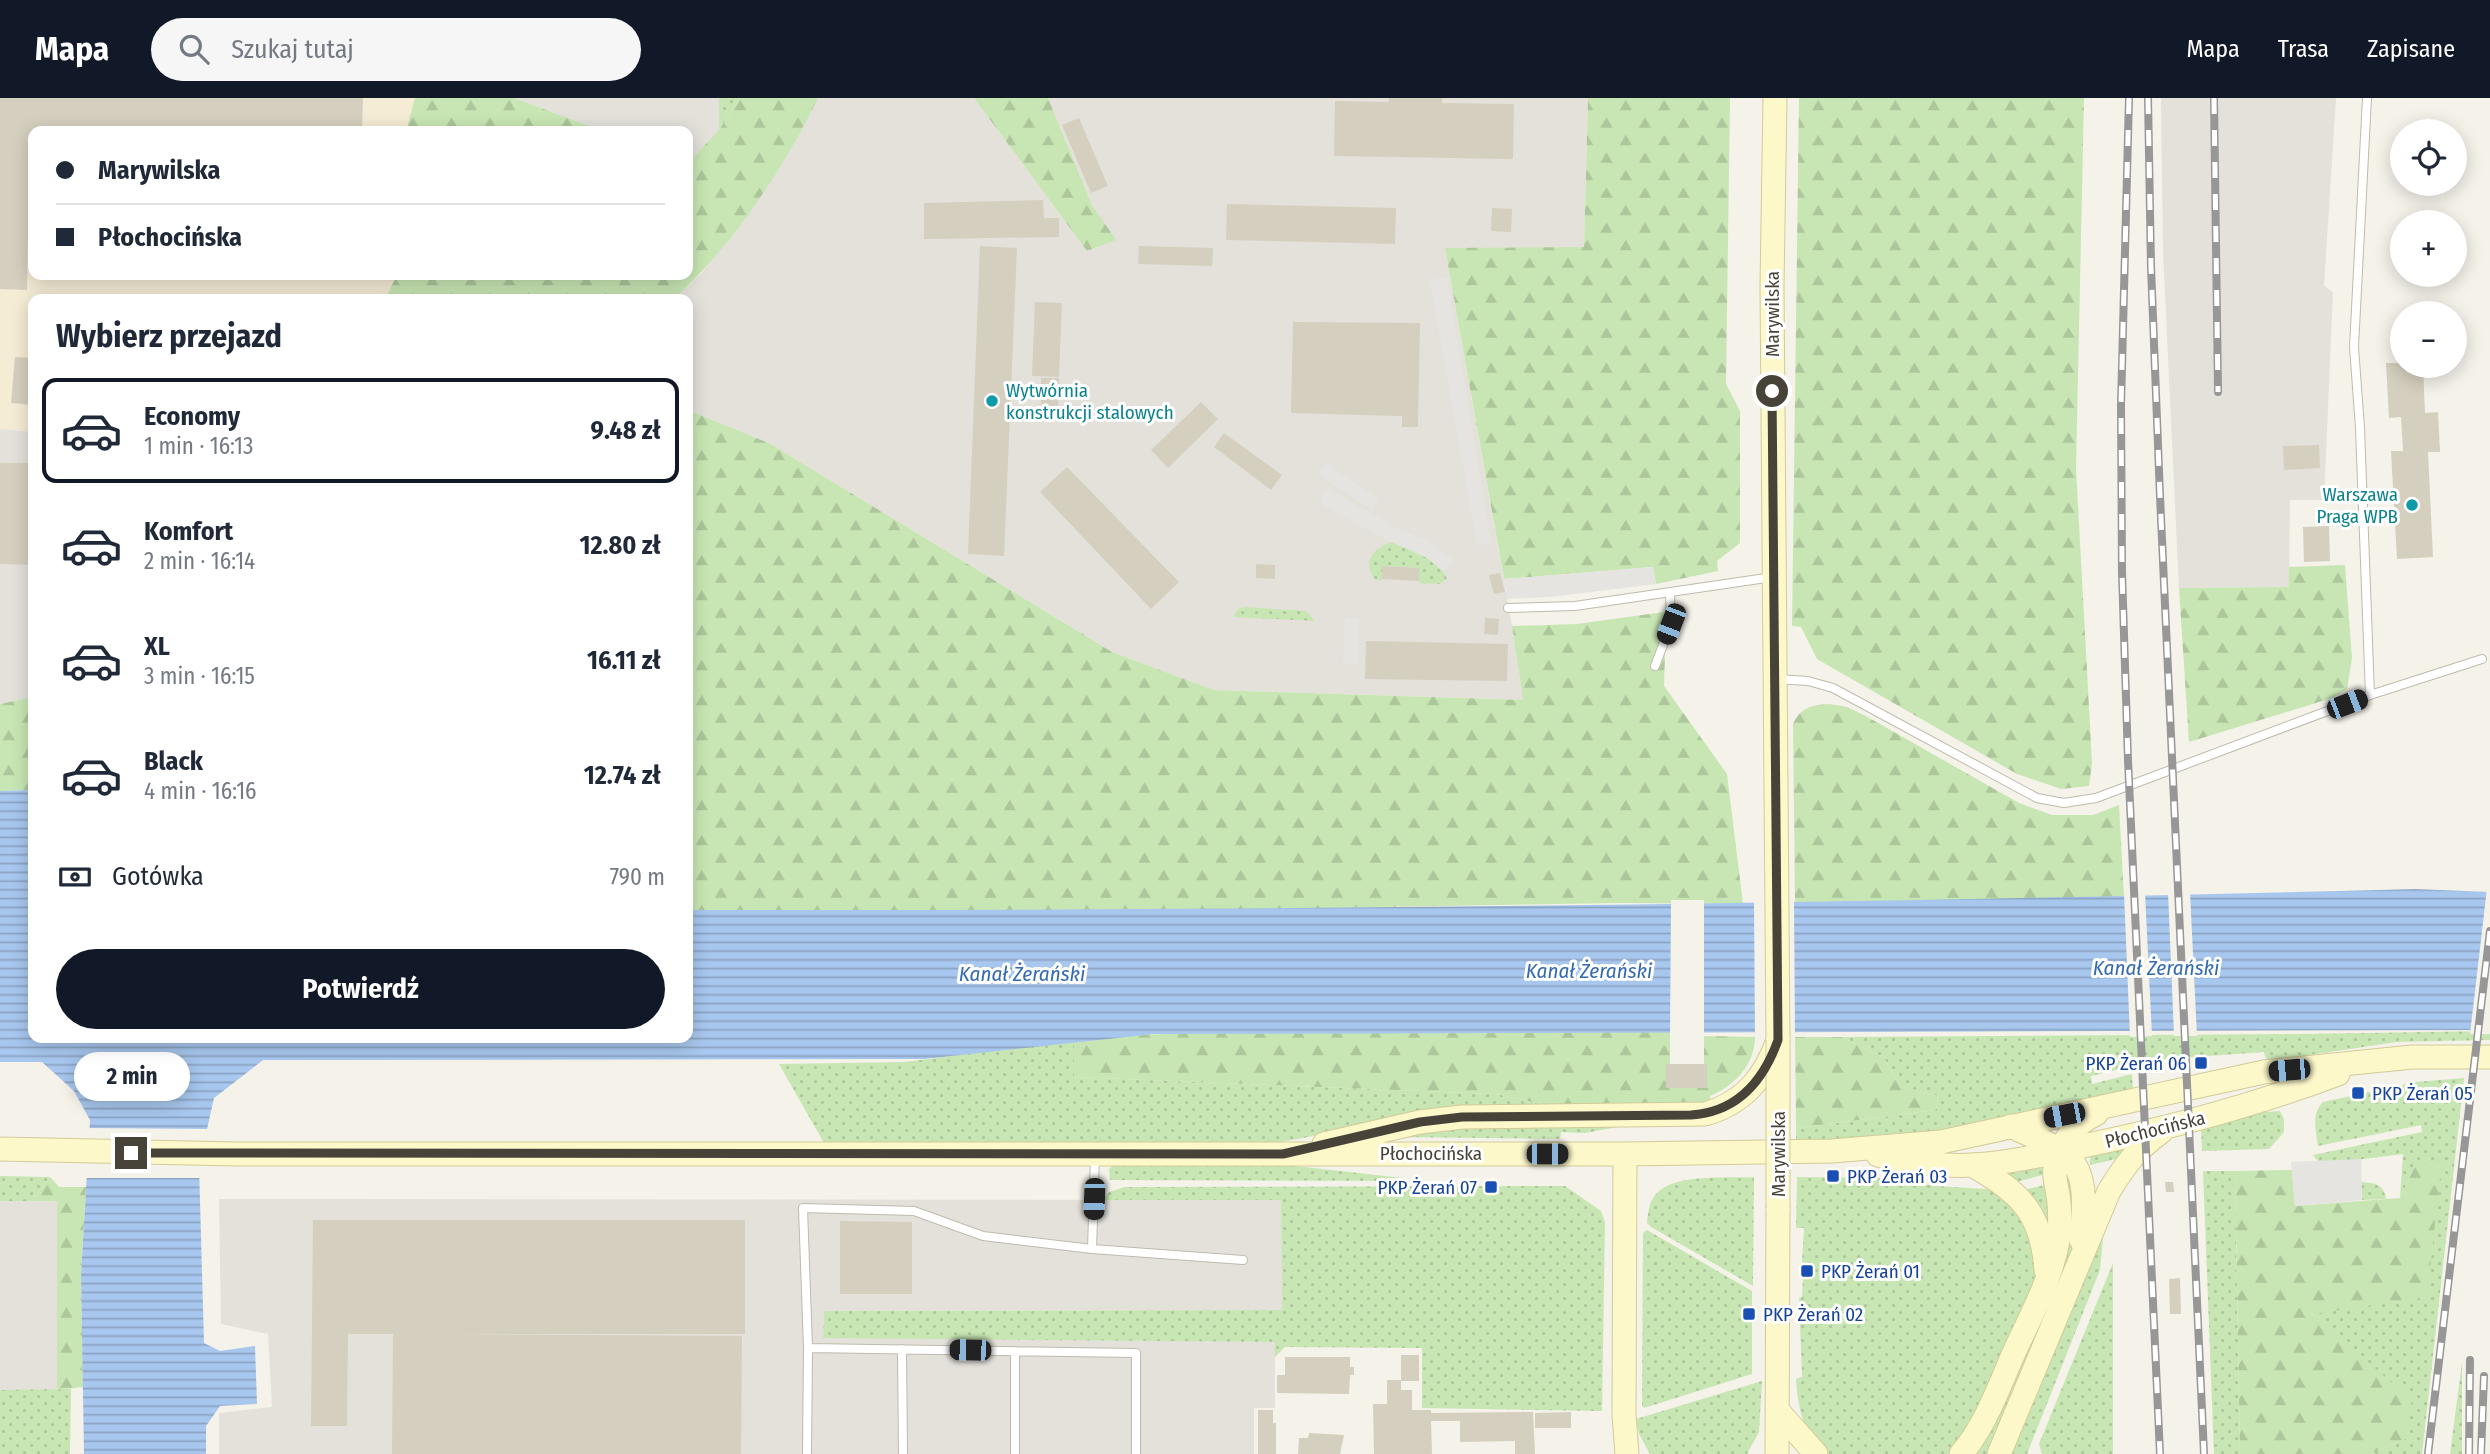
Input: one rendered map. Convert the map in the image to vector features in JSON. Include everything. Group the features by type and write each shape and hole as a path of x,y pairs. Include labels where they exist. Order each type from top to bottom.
{"main road":[{"name":"Marywilska","path":"1775,98 1772,286 1778,1040 1777,1432"},
{"path":"1283,1154 1420,1122 1462,1117 1691,1115 1719,1110 1754,1086 1769,1063 1778,1040"},
{"name":"Płochocińska","path":"0,1149 237,1154 1625,1154 1854,1150 1962,1138 2264,1072 2423,1056 2490,1057"},
{"name":"Płochocińska","path":"1854,1150 1927,1164 1972,1165 2018,1159 2165,1129 2298,1089 2367,1063"},
{"path":"1961,1454 1983,1422 2054,1258 2059,1232 2055,1163 2070,1131 2078,1124 2118,1104"},
{"path":"2011,1126 2061,1151 2072,1160 2080,1172 2084,1210 2080,1258"},
{"path":"1999,1454 2109,1191 2139,1147 2165,1129"},
{"path":"1625,1154 1624,1415 1627,1454"},
{"path":"1972,1165 2008,1186 2029,1209 2042,1238 2047,1275"},
{"path":"1624,1415 1637,1454"},
{"path":"1760,1454 1777,1432 1816,1454"}],"lane":[{"path":"2367,98 2354,347 2360,428 2370,695"},
{"path":"1508,608 1576,606 1774,577"},
{"path":"1655,666 1671,624 1670,592"},
{"path":"1776,679 1808,681 1833,688 2015,788 2037,797 2064,803 2096,798 2370,695 2482,659"},
{"path":"1091,1249 1095,1153"},
{"path":"807,1454 808,1348 803,1208 914,1211 983,1236 1091,1249 1242,1260"},
{"path":"808,1348 1136,1353 1136,1454"},
{"path":"902,1349 902,1454"},
{"path":"1015,1351 1015,1454"}],"shaded area":[{"path":"0,98 415,98 407,126 28,126 28,280 394,280 388,294 28,294 28,432 0,429"},
{"path":"514,98 719,98 719,130 693,160 693,126 590,126"},
{"path":"818,98 974,98 1087,251 1115,240 1092,205 1048,98 1588,98 1584,248 1445,248 1523,700 1214,690 1112,652 769,443 693,412 693,294 679,294 701,274 763,194"},
{"path":"2161,98 2336,98 2324,286 2333,292 2324,500 2290,500 2289,587 2179,588 2163,251"},
{"path":"1447,277 1491,543 1477,545 1430,280"},
{"path":"0,429 28,432 28,698 0,704"},
{"path":"1326,463 1379,499 1372,510 1318,474"},
{"path":"1329,489 1396,528 1428,541 1454,560 1443,571 1427,558 1331,510 1320,501"},
{"path":"1653,567 1656,584 1550,597 1507,599 1504,579"},
{"path":"1345,617 1359,618 1358,664 1343,663"},
{"path":"2361,1159 2362,1200 2295,1206 2291,1162"},
{"path":"219,1199 1281,1200 1282,1310 824,1311 823,1337 1275,1342 1275,1408 1254,1408 1254,1454 219,1454 219,1413 272,1407 268,1334 221,1324"},
{"path":"0,1201 57,1201 57,1390 0,1390"}],"green space":[{"path":"415,98 514,98 590,126 407,126"},
{"path":"719,98 740,98 719,130"},
{"path":"740,98 818,98 789,152 755,205 717,255 696,278 679,294 388,294 394,280 693,280 693,158 719,130"},
{"path":"974,98 1048,98 1092,205 1116,240 1087,251"},
{"path":"1588,98 1730,98 1726,384 1740,411 1740,543 1717,561 1718,571 1656,584 1653,567 1504,579 1445,248 1584,247"},
{"path":"1799,98 2084,98 2076,468 2092,763 2089,786 2061,789 2017,774 1817,659 1801,627 1792,626"},
{"path":"693,412 769,443 1112,652 1214,690 1523,700 1512,626 1577,624 1664,612 1664,686 1727,774 1743,904 1621,903 1143,911 693,910"},
{"path":"1392,542 1431,560 1438,565 1447,579 1439,584 1419,583 1419,568 1383,566 1382,581 1375,579 1369,561 1375,552"},
{"path":"2345,565 2352,658 2347,689 2332,698 2189,742 2179,588 2289,587 2289,567"},
{"path":"1244,607 1306,611 1315,621 1233,617 1238,609"},
{"path":"28,698 28,790 0,791 0,704"},
{"path":"1830,704 1847,707 1864,715 2019,803 2052,815 2093,815 2119,805 2124,897 1795,903 1793,724 1808,708"},
{"path":"1670,1031 1670,1064 1666,1064 1707,1088 1704,1036 1755,1037 1754,1047 1742,1073 1710,1096 1710,1102 1703,1104 1549,1106 1496,1094 1074,1077 1074,1036 1266,1032"},
{"path":"2490,1031 2490,1040 2397,1042 2296,1057 2266,1059 2264,1052 2124,1062 2124,1068 2091,1076 2092,1084 2132,1074 2133,1090 1961,1132 1796,1140 1796,1128 1936,1110 1938,1096 1900,1086 1884,1058 1842,1037"},
{"path":"1795,1037 1842,1037 1884,1058 1900,1086 1938,1096 1936,1110 1796,1128"},
{"path":"1074,1040 1074,1077 1496,1094 1549,1106 1403,1118 1269,1143 824,1143 779,1064 905,1062"},
{"path":"2464,1078 2422,1454 2371,1454 2407,1438 2312,1313 2427,1297 2414,1168 2400,1198 2403,1154 2332,1163 2318,1161 2313,1155 2422,1132 2421,1125 2318,1146 2315,1122 2317,1112 2323,1102 2415,1082"},
{"path":"2264,1105 2266,1112 2280,1111 2284,1119 2284,1132 2269,1149 2202,1151 2201,1125"},
{"path":"1628,1125 1585,1133 1561,1132 1560,1139 1400,1137 1440,1127"},
{"path":"2131,1142 2121,1158 2090,1165 2090,1152"},
{"path":"2442,1159 2427,1297 2312,1314 2412,1400 2407,1438 2371,1454 2240,1454 2235,1171 2292,1170 2295,1206 2400,1198 2414,1168"},
{"path":"1115,1164 1277,1164 1403,1178 1403,1181 1110,1180 1109,1169"},
{"path":"2039,1164 2046,1174 2016,1182 2007,1174 2009,1170"},
{"path":"2203,1171 2235,1171 2240,1454 2214,1454"},
{"path":"0,1176 50,1177 31,1201 0,1201"},
{"path":"50,1177 59,1187 86,1187 81,1276 83,1387 57,1390 57,1201 31,1201"},
{"path":"1754,1177 1753,1286 1647,1223 1653,1199 1666,1186 1703,1178"},
{"path":"1797,1177 1882,1178 1936,1186 2002,1190 2020,1209 2037,1266 2033,1288 1964,1439 1949,1454 1828,1454 1807,1430 1800,1411 1796,1379 1802,1377 1799,1298 1802,1297 1803,1277 1810,1277 1810,1264 1802,1263 1804,1228 1796,1228"},
{"path":"2070,1179 2074,1224 2071,1251 1991,1454 1972,1454 2056,1276 2063,1181"},
{"path":"2361,1182 2378,1185 2386,1199 2362,1200"},
{"path":"2049,1184 2052,1230 2024,1190"},
{"path":"1565,1186 1601,1211 1605,1223 1602,1411 1422,1408 1422,1348 1285,1347 1275,1357 1275,1342 823,1338 824,1311 1282,1310 1281,1200 1103,1200 1109,1192 1125,1187"},
{"path":"2105,1216 2100,1270 2027,1454 2011,1454"},
{"path":"1647,1230 1752,1291 1752,1306 1745,1307 1745,1320 1752,1321 1752,1374 1644,1408 1642,1406 1643,1233"},
{"path":"2113,1263 2113,1454 2042,1454 2039,1444"},
{"path":"2462,1363 2462,1454 2450,1454"},
{"path":"1762,1381 1759,1432 1747,1454 1650,1454 1639,1434 1636,1419"},
{"path":"71,1389 70,1454 0,1454 0,1390"}],"water":[{"name":"Kanał Żerański","path":"28,790 28,1043 693,1043 693,910 1552,906 2415,889 2490,892 2490,1030 1154,1034 924,1059 263,1060 214,1098 199,1165 204,1343 220,1351 255,1346 257,1404 220,1406 206,1426 206,1454 84,1454 81,1276 90,1120 74,1091 42,1062 0,1062 0,791"}],"pier":[{"path":"2487,888 2490,889 2490,1034 2470,1034"},
{"path":"2168,892 2190,892 2197,1036 2174,1036"},
{"path":"2124,893 2145,893 2152,1036 2130,1037"},
{"path":"1671,900 1704,900 1704,1037 1670,1037"},
{"path":"1794,900 1795,1037 1755,1037 1754,901"},
{"path":"86,1128 211,1129 203,1178 83,1178"}],"building":[{"path":"0,98 363,98 362,126 28,126 27,290 0,289"},
{"path":"1389,98 1442,98 1442,103 1514,104 1513,159 1334,156 1335,101 1389,102"},
{"path":"1079,118 1108,186 1091,193 1062,125"},
{"path":"1043,200 1044,218 1059,218 1059,237 924,239 924,203"},
{"path":"1227,204 1396,208 1395,244 1226,240"},
{"path":"1492,208 1512,209 1511,232 1491,231"},
{"name":"Wytwórnia konstrukcji stalowych","path":"980,246 1017,248 1004,556 968,554"},
{"path":"1139,246 1213,248 1212,266 1138,264"},
{"path":"1035,302 1062,303 1059,377 1032,376"},
{"path":"1293,322 1420,323 1418,427 1402,427 1402,416 1291,413"},
{"path":"15,357 28,358 28,405 11,403"},
{"name":"Warszawa Praga WPB","path":"2386,363 2390,363 2390,378 2424,378 2425,413 2438,412 2440,452 2428,452 2433,557 2397,559 2391,451 2403,451 2401,417 2389,418"},
{"path":"1041,378 1059,378 1058,417 1041,418"},
{"path":"1201,402 1218,419 1168,468 1151,450"},
{"path":"1224,433 1282,475 1271,490 1214,447"},
{"path":"2319,445 2320,468 2284,470 2283,446"},
{"path":"0,463 28,463 28,565 0,564"},
{"path":"1067,467 1179,582 1151,609 1040,492"},
{"path":"2329,526 2330,561 2304,562 2303,527"},
{"path":"1256,564 1275,565 1275,579 1256,578"},
{"path":"1382,566 1419,568 1419,581 1382,579"},
{"path":"1500,573 1505,592 1494,594 1489,575"},
{"path":"1485,618 1499,619 1498,635 1484,634"},
{"path":"1366,641 1508,644 1507,681 1365,679"},
{"path":"1666,1064 1707,1064 1707,1088 1666,1088"},
{"path":"2165,1182 2173,1182 2174,1192 2166,1192"},
{"path":"313,1220 745,1220 745,1334 448,1334 742,1336 741,1454 392,1454 393,1334 348,1334 347,1426 311,1426"},
{"path":"840,1221 912,1222 912,1294 840,1294"},
{"path":"2180,1278 2181,1314 2170,1314 2169,1279"},
{"path":"1401,1355 1419,1355 1419,1381 1401,1381"},
{"path":"1285,1357 1350,1357 1350,1367 1354,1367 1354,1375 1350,1375 1349,1394 1277,1393 1277,1375 1285,1375"},
{"path":"1387,1380 1401,1380 1401,1390 1412,1390 1412,1410 1431,1410 1431,1413 1533,1412 1535,1454 1515,1454 1515,1441 1460,1442 1460,1421 1431,1421 1432,1454 1374,1454 1373,1404 1387,1404"},
{"path":"1258,1410 1273,1410 1273,1423 1276,1423 1276,1454 1258,1454"},
{"path":"1571,1412 1571,1428 1535,1428 1535,1413"},
{"path":"1309,1433 1344,1435 1340,1454 1298,1454 1299,1438 1308,1438"}],"railway":[{"path":"2129,98 2121,405 2122,572 2160,1454"},
{"path":"2148,98 2160,496 2204,1454"},
{"path":"2214,98 2218,392"},
{"path":"2428,1454 2490,931"},
{"path":"2469,1454 2470,1360"},
{"path":"2481,1454 2484,1376"}],"place":[{"name":"Wytwórnia konstrukcji stalowych","path":"992,401"},
{"name":"Warszawa Praga WPB","path":"2412,505"},
{"name":"PKP Żerań 06","path":"2201,1063"},
{"name":"PKP Żerań 05","path":"2358,1093"},
{"name":"PKP Żerań 03","path":"1833,1176"},
{"name":"PKP Żerań 07","path":"1491,1187"},
{"name":"PKP Żerań 01","path":"1807,1271"},
{"name":"PKP Żerań 02","path":"1749,1314"}],"route":[{"path":"131,1153 1283,1154 1420,1122 1462,1117 1691,1115 1719,1110 1754,1086 1769,1063 1778,1040 1772,391"}]}
